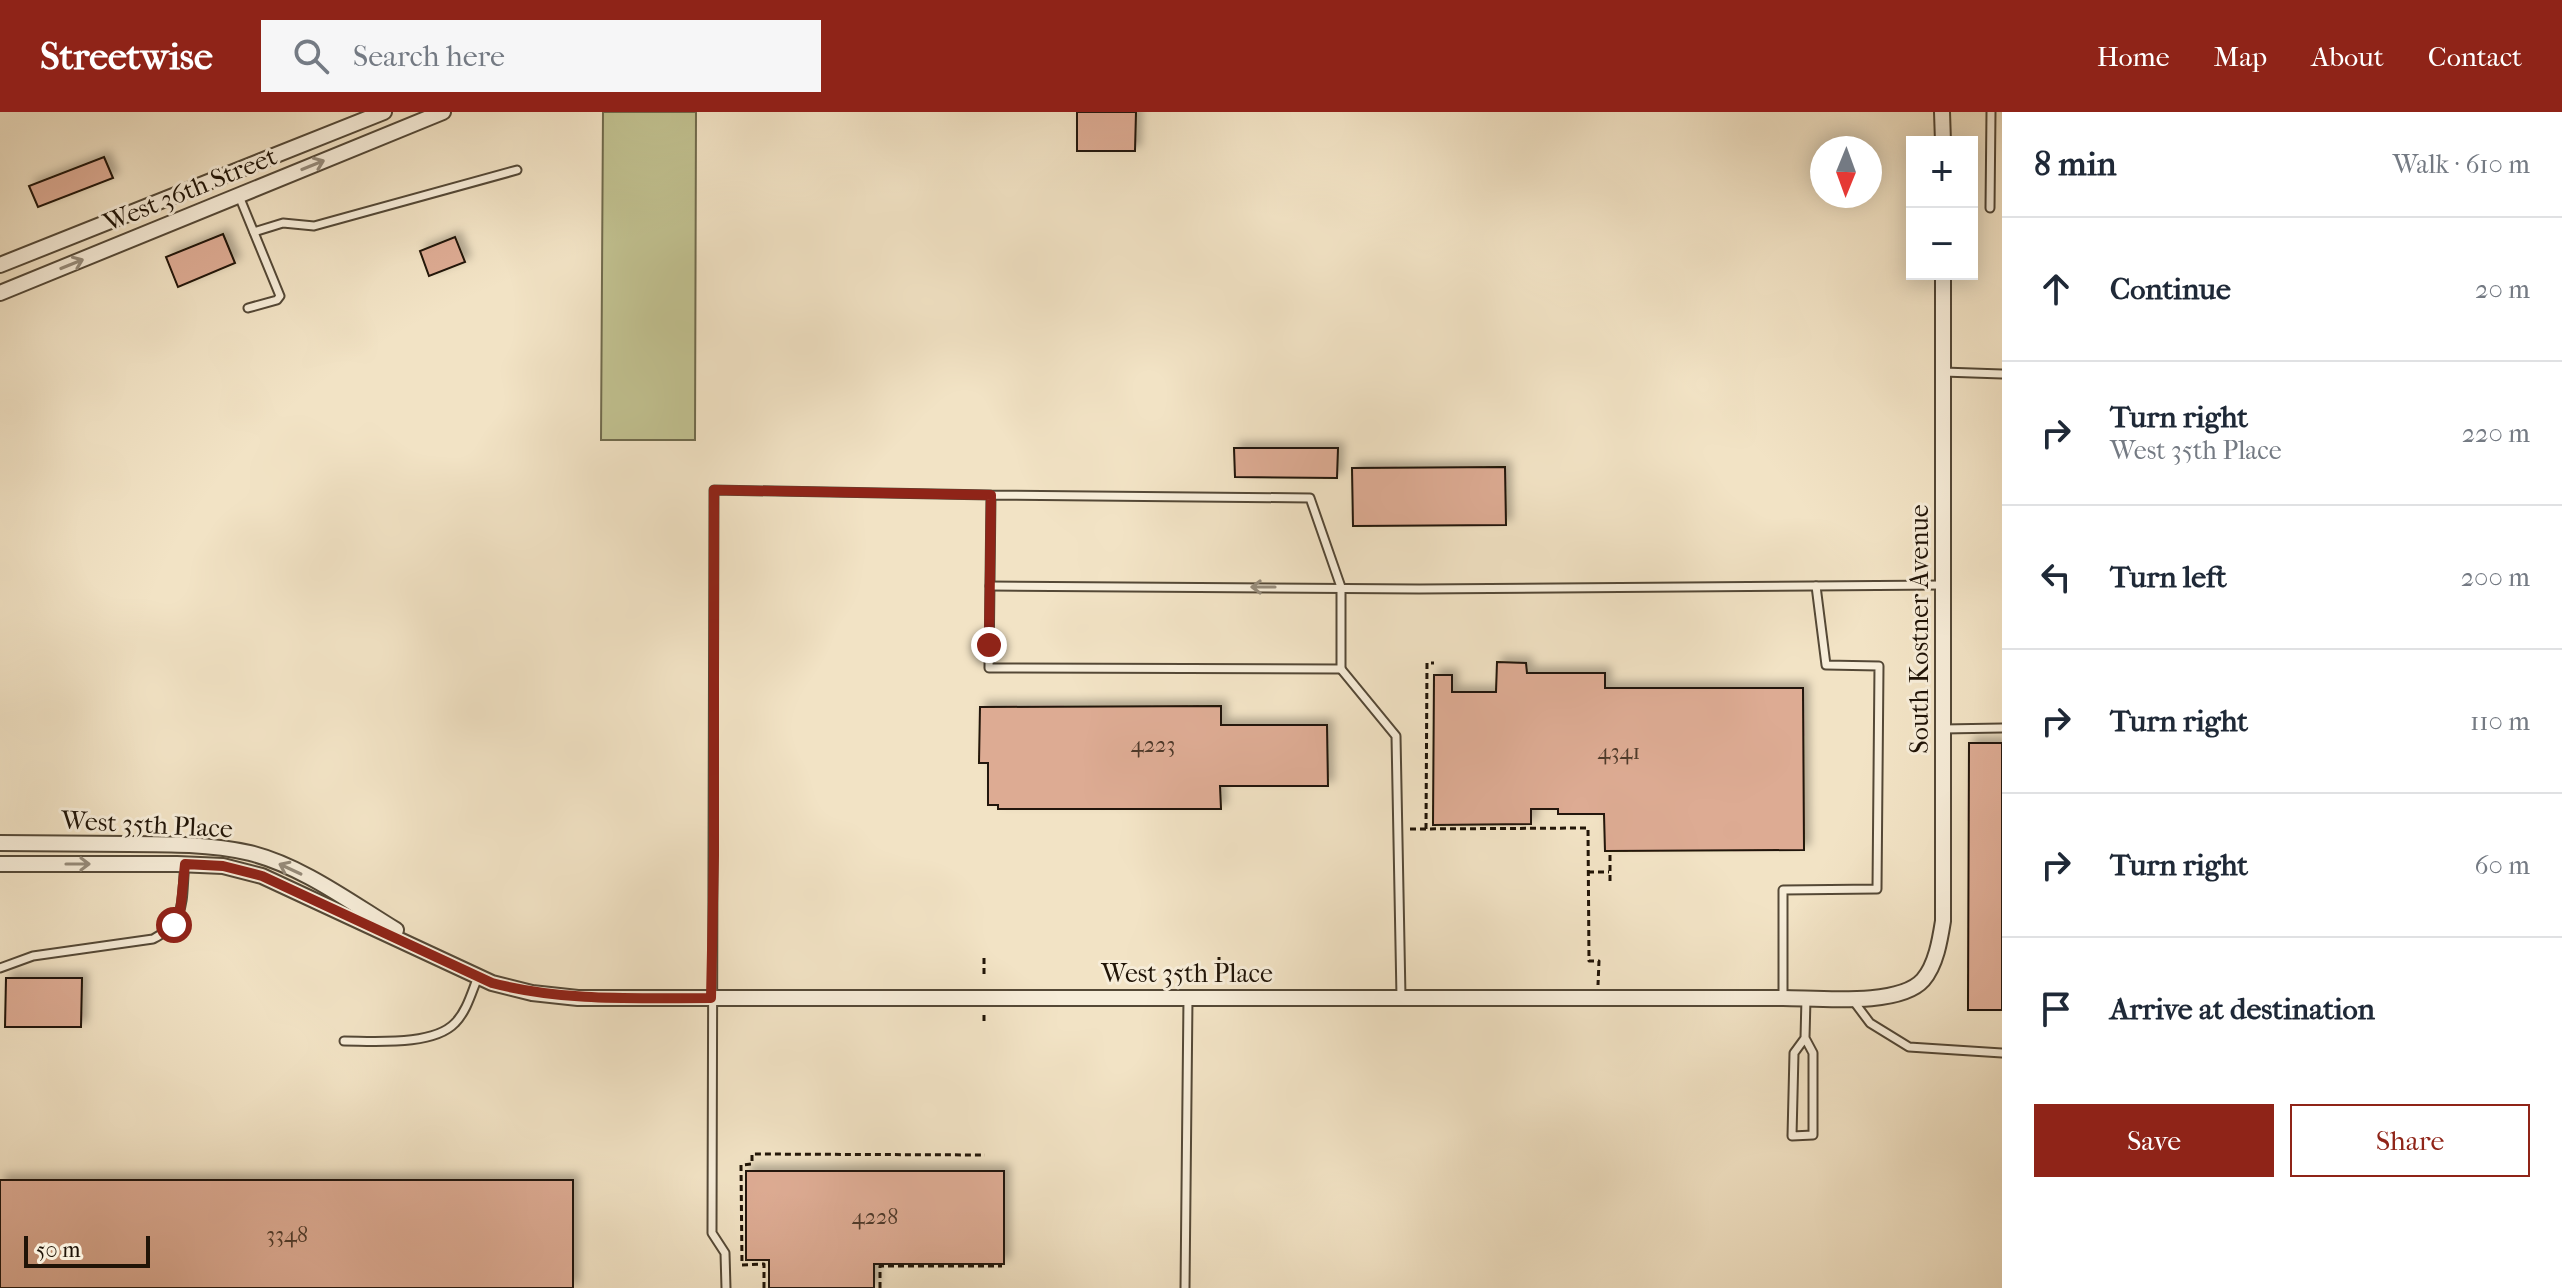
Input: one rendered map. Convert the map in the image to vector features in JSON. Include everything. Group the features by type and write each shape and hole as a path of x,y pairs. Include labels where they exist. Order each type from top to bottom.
{"street":[{"name":"West 36th Street","path":"0,265 384,112"},
{"name":"West 36th Street","path":"0,293 443,112"},
{"path":"1942,112 1943,136"},
{"name":"South Kostner Avenue","path":"1922,980 1937,951 1943,921 1943,280"},
{"name":"West 35th Place","path":"0,843 160,844 252,853 332,891 453,967"},
{"name":"West 35th Place","path":"0,864 223,866 262,876 478,977 532,993 578,998 1806,998 1880,997 1902,993 1922,980"}],"lane":[{"path":"1990,208 1991,112"},
{"path":"254,232 283,223 314,226 517,170"},
{"path":"239,196 280,296 277,300 248,308"},
{"path":"1943,372 2002,374"},
{"path":"726,1288 725,1253 712,1233 714,490 1310,498 1341,587 1341,669 1396,736 1401,997"},
{"path":"991,495 989,668 1341,669"},
{"path":"990,586 1435,589 1943,585"},
{"path":"1783,998 1783,890 1877,889 1879,666 1826,665 1816,586"},
{"path":"1943,729 2002,728"},
{"path":"0,968 33,956 141,941 165,932 174,925 180,913 185,864"},
{"path":"344,1041 403,1041 445,1031 458,1021 478,977"},
{"path":"1185,1288 1188,997"},
{"path":"1851,997 1870,1023 1909,1047 2002,1053"},
{"path":"1805,1038 1794,1053 1792,1136 1813,1135 1813,1053 1805,1038 1806,998"}],"path":[{"path":"1426,829 1427,663 1434,663"},
{"path":"1410,829 1588,828 1589,961 1599,961 1598,983"},
{"path":"1610,853 1610,881"},
{"path":"1588,872 1610,872"},
{"path":"1219,957 1219,982"},
{"path":"984,958 984,977"},
{"path":"984,1015 984,1023"},
{"path":"764,1288 764,1264 742,1265 741,1165 752,1164 752,1154 985,1155"},
{"path":"880,1288 880,1266 1002,1266"}],"green space":[{"path":"603,112 696,112 695,440 601,440"}],"building":[{"path":"1077,112 1136,112 1135,151 1077,151"},
{"path":"104,157 113,178 38,207 29,186"},
{"path":"223,234 235,263 178,287 166,257"},
{"path":"455,237 465,262 429,276 420,251"},
{"path":"1234,448 1338,448 1337,478 1235,477"},
{"path":"1505,467 1506,525 1353,526 1352,468"},
{"path":"1497,662 1526,663 1527,673 1605,673 1605,688 1803,688 1804,850 1605,851 1604,814 1558,814 1558,809 1531,809 1531,824 1433,825 1434,675 1452,675 1452,692 1496,692"},
{"path":"1221,706 1221,725 1327,725 1328,786 1220,786 1221,809 998,809 998,805 988,805 988,763 979,763 980,707"},
{"path":"1969,743 2002,743 2002,1010 1968,1010"},
{"path":"6,978 82,978 81,1027 5,1027"},
{"path":"746,1171 1004,1171 1004,1264 874,1264 874,1288 769,1288 769,1260 746,1260"},
{"path":"0,1180 573,1180 573,1288 0,1288"}],"route":[{"path":"174,925 180,913 185,864 223,866 262,876 304,894 492,983 532,993 578,998 711,998 714,490 991,495 989,645"}]}
